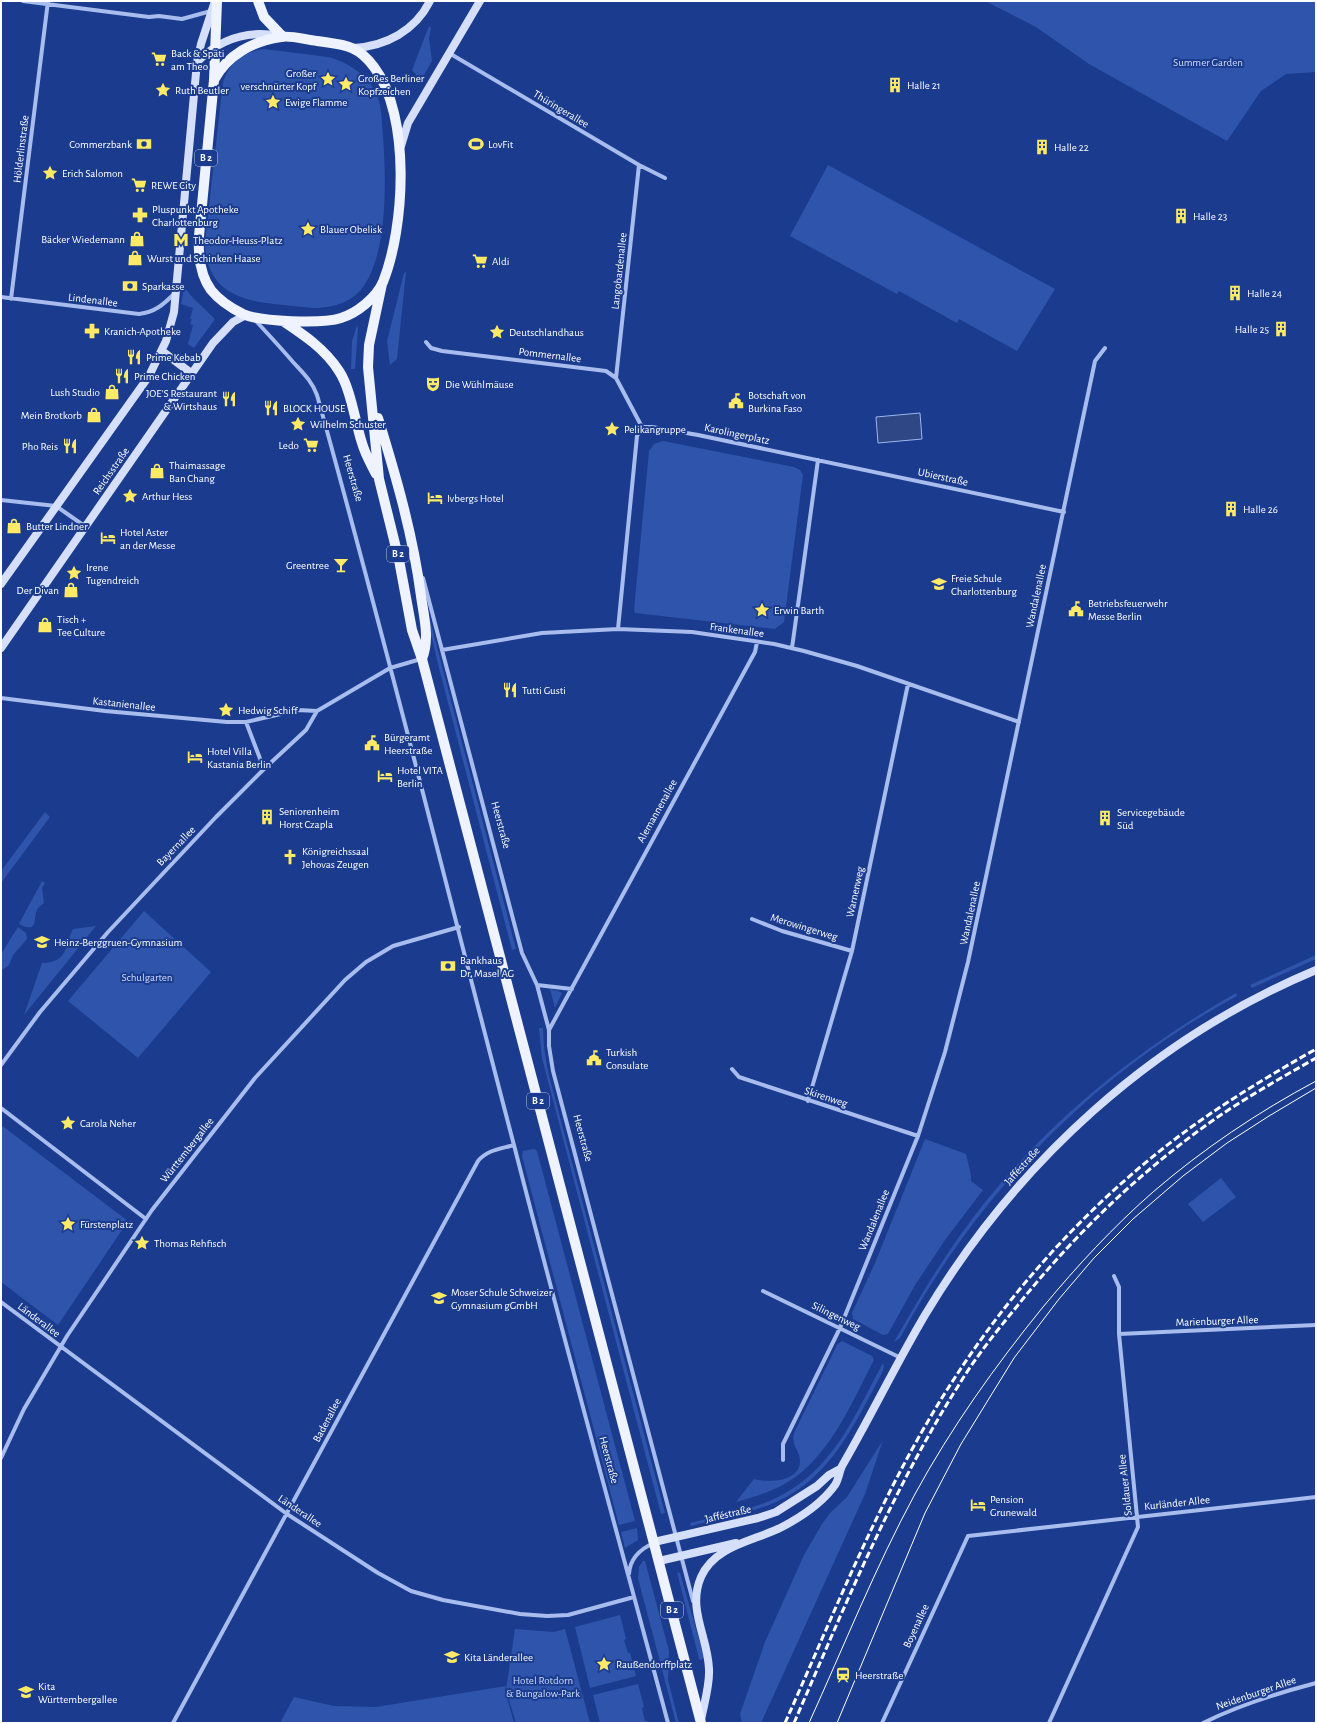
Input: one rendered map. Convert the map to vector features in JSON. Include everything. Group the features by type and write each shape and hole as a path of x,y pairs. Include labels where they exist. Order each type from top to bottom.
{"main road":[{"path":"1,584 149,376 162,351 170,330 174,312 198,62 201,44 211,11 216,1"},
{"name":"B 2","path":"216,1 214,80 198,252 202,271 211,290 220,300 248,315 283,321"},
{"path":"258,1 264,17 282,37"},
{"path":"198,62 215,47 231,39 249,34 264,34 354,48 374,46 394,38 409,28 419,18 430,1"},
{"path":"400,147 408,123 480,1"},
{"path":"214,80 223,65 237,53 252,45 282,37"},
{"name":"B 2","path":"354,48 374,68 386,87 393,107 400,147 396,228 390,263 382,284"},
{"path":"283,321 320,321 340,318 363,306 375,294 382,284"},
{"name":"Heerstraße","path":"382,284 369,345 369,375 379,479 399,560 412,630 422,659 701,1723"},
{"name":"Reichsstraße","path":"1,648 191,373 222,332 233,322 248,315"},
{"name":"Heerstraße","path":"283,321 316,344 325,352 340,371 345,382 362,445 379,479"},
{"path":"162,351 191,373"},
{"name":"Heerstraße","path":"372,398 408,523 416,562 426,642 422,659"},
{"name":"Jafféstraße","path":"659,1561 767,1534 784,1526 801,1515 821,1499 837,1483 840,1469 862,1432 928,1311 971,1244 1028,1174 1070,1131 1121,1087 1189,1037 1250,1002 1316,970"},
{"name":"Jafféstraße","path":"654,1542 758,1518 776,1512 817,1486 829,1475 840,1469"},
{"name":"Jafféstraße","path":"696,1609 697,1590 706,1568 718,1556 747,1540"},
{"name":"Heerstraße","path":"696,1609 708,1657 710,1672 701,1723"}],"street":[{"path":"23,1 149,17 159,16 182,19 211,11"},
{"name":"Hölderlinstraße","path":"11,299 48,3"},
{"name":"Thüringerallee","path":"449,53 639,165 665,178"},
{"name":"Langobardenallee","path":"616,378 639,165"},
{"name":"Lindenallee","path":"1,297 138,314 149,313 159,309 175,293"},
{"name":"Heerstraße","path":"248,315 282,347 315,390 355,532 459,927 514,1145 620,1548 668,1723"},
{"name":"Pommernallee","path":"426,342 431,348 442,351 606,372 616,378"},
{"name":"Wandalenallee","path":"784,1460 783,1444 840,1328 918,1136 945,1052 968,962 1095,361 1105,348"},
{"path":"616,378 642,427 637,436 618,629"},
{"name":"Karolingerplatz","path":"642,427 652,427 691,434 818,460"},
{"path":"792,648 818,460"},
{"name":"Ubierstraße","path":"818,460 1064,512"},
{"path":"1,500 56,506 86,527"},
{"name":"Heerstraße","path":"416,562 424,583 522,953 537,985 549,1030 549,1046 553,1070 696,1609"},
{"name":"Frankenallee","path":"442,650 542,633 618,629 692,632 792,648 857,666 1019,722"},
{"name":"Alemannenallee","path":"549,1030 634,871 755,652 757,642"},
{"path":"390,668 422,659"},
{"name":"Bayernallee","path":"1,1065 40,1012 108,932 142,894 264,769 306,730 317,711 390,668"},
{"name":"Warnenweg","path":"808,1101 852,951 908,684"},
{"name":"Kastanienallee","path":"1,698 105,711 227,722 246,722 298,710 317,711"},
{"path":"246,722 264,769"},
{"name":"Merowingerweg","path":"752,919 782,931 852,951"},
{"name":"Württembergallee","path":"1,1458 24,1409 60,1347 146,1219 255,1078 353,972 393,946 459,927"},
{"path":"537,985 572,989"},
{"name":"Skirenweg","path":"732,1068 739,1077 918,1136"},
{"path":"1,1108 146,1219"},
{"name":"Badenallee","path":"173,1723 478,1161 483,1155 490,1151 514,1145"},
{"name":"Soldauer Allee","path":"1049,1723 1138,1527 1119,1334 1119,1287 1114,1276"},
{"name":"Silingenweg","path":"763,1291 902,1358"},
{"name":"Länderallee","path":"1,1302 287,1514 378,1573 411,1591 443,1600 520,1614 547,1616 568,1615 634,1598"},
{"name":"Marienburger Allee","path":"1119,1334 1316,1325"},
{"name":"Kurländer Allee","path":"968,1536 1316,1497"},
{"name":"Boyenallee","path":"882,1723 968,1536"},
{"name":"Jafféstraße","path":"629,1578 631,1562 645,1547 654,1542"},
{"name":"Neidenburger Allee","path":"1203,1723 1219,1715 1285,1691 1316,1683"}],"green space":[{"name":"Summer Garden","path":"985,1 1316,1 1316,72 1286,74 1261,91 1227,141 1089,64 1036,27"},
{"path":"429,26 431,28 429,38 432,61 421,80 412,70"},
{"path":"264,49 328,57 343,62 357,70 368,81 379,100 385,172 382,233 378,252 365,284 355,295 343,303 328,307 313,308 258,302 241,297 227,290 216,279 208,263 205,242 223,82 229,69 238,59 250,52"},
{"path":"828,165 1055,289 1017,351 959,319 957,323 899,291 897,294 790,236"},
{"path":"406,272 397,359 390,365 387,341 404,273"},
{"path":"184,289 186,289 193,298 215,319 194,348 188,344 193,325 190,324 192,319 190,319 193,308 181,304"},
{"path":"357,325 355,369 351,369 352,341"},
{"path":"663,441 794,467 800,470 803,475 784,622 775,629 635,613 634,610 649,451 654,444"},
{"path":"429,619 516,949 512,950 439,668 428,622"},
{"path":"45,812 50,817 1,883 1,871"},
{"path":"42,881 45,883 42,888 44,903 38,909 32,927 25,927 19,924"},
{"name":"Schulgarten","path":"144,911 211,972 138,1058 68,1001"},
{"path":"96,926 24,1015 42,963 51,962 61,957 73,929"},
{"path":"18,927 26,933 27,939 13,955 9,965 1,971 1,954"},
{"path":"1316,955 1316,959 1252,988 1250,985"},
{"path":"550,989 562,993 555,1008"},
{"path":"1236,993 1237,996 1184,1027 1134,1062 1087,1101 1043,1142 1002,1187 965,1235 931,1285 900,1338 894,1342 926,1287 961,1234 989,1197 1019,1162 1051,1129 1085,1098 1121,1069 1158,1042"},
{"path":"539,1028 543,1028 544,1048 548,1072 665,1513 661,1514 542,1058"},
{"name":"Fürstenplatz","path":"1,1125 128,1221 58,1325 1,1282"},
{"path":"925,1139 966,1154 971,1181 983,1190 945,1240 915,1285 888,1334 883,1335 853,1319 852,1313 875,1263"},
{"path":"534,1149 537,1151 635,1521 619,1525 522,1156 523,1151"},
{"path":"1221,1178 1236,1197 1203,1222 1188,1204"},
{"path":"842,1341 872,1356 874,1360 842,1422 822,1451 811,1464 798,1475 768,1492 736,1502 754,1479 775,1481 783,1479 790,1477 799,1467 800,1460 794,1444 794,1433 837,1345"},
{"path":"883,1363 884,1367 882,1373 862,1411 840,1447 827,1464 812,1479 795,1492 766,1506 734,1516 691,1526 690,1523 742,1510 772,1500 793,1488 811,1475 839,1442 862,1404"},
{"path":"883,1440 865,1494 761,1723 742,1723 740,1714 765,1642 804,1555 822,1524 830,1513 847,1497"},
{"path":"637,1528 638,1540 625,1548 621,1532"},
{"path":"643,1561 645,1561 669,1651 668,1680 679,1723 676,1723 638,1578 639,1567"},
{"path":"677,1572 680,1573 704,1657 701,1660 699,1659"},
{"path":"620,1615 626,1639 624,1640 628,1653 630,1653 636,1676 590,1688 575,1627"},
{"name":"Hotel Rotdorn & Bungalow-Park","path":"515,1629 554,1632 565,1629 590,1723 516,1723 506,1690"},
{"path":"638,1684 644,1707 642,1708 645,1721 648,1721 648,1723 600,1723 593,1695"},
{"path":"506,1686 505,1690 514,1723 280,1723 294,1697 334,1706 376,1707"}],"shaded area":[{"path":"920,413 922,439 878,443 876,417"}],"tram line":[{"path":"809,1723 873,1579 915,1494 943,1445 974,1398 1025,1329 1096,1247 1153,1192 1211,1146 1252,1118 1316,1081"},
{"path":"837,1723 925,1513 961,1444 1014,1358 1059,1299 1094,1258 1133,1219 1183,1176 1227,1143 1316,1088"}],"railway":[{"path":"785,1723 843,1591 883,1504 905,1462 954,1379 1007,1305 1037,1269 1100,1203 1170,1143 1234,1098 1316,1049"},
{"path":"794,1723 870,1550 912,1465 960,1383 993,1336 1058,1258 1106,1208 1131,1185 1184,1141 1212,1121 1250,1096 1316,1058"}],"place":[{"name":"Back & Späti am Theo","path":"159,59"},
{"name":"Großer verschnürter Kopf","path":"328,79"},
{"name":"Großes Berliner Kopfzeichen","path":"346,84"},
{"name":"Halle 21","path":"895,85"},
{"name":"Ruth Beutler","path":"163,90"},
{"name":"Ewige Flamme","path":"273,102"},
{"name":"Commerzbank","path":"144,144"},
{"name":"LovFit","path":"476,144"},
{"name":"Halle 22","path":"1042,147"},
{"name":"Erich Salomon","path":"50,173"},
{"name":"REWE City","path":"139,185"},
{"name":"Pluspunkt Apotheke Charlottenburg","path":"140,215"},
{"name":"Halle 23","path":"1181,216"},
{"name":"Blauer Obelisk","path":"308,229"},
{"name":"Bäcker Wiedemann","path":"137,239"},
{"name":"Theodor-Heuss-Platz","path":"181,240"},
{"name":"Wurst und Schinken Haase","path":"135,258"},
{"name":"Aldi","path":"480,261"},
{"name":"Sparkasse","path":"130,286"},
{"name":"Halle 24","path":"1235,293"},
{"name":"Halle 25","path":"1281,329"},
{"name":"Kranich-Apotheke","path":"92,331"},
{"name":"Deutschlandhaus","path":"497,332"},
{"name":"Prime Kebab","path":"134,357"},
{"name":"Prime Chicken","path":"122,376"},
{"name":"Die Wühlmäuse","path":"433,384"},
{"name":"Lush Studio","path":"112,392"},
{"name":"JOE'S Restaurant & Wirtshaus","path":"229,399"},
{"name":"Botschaft von Burkina Faso","path":"736,401"},
{"name":"BLOCK HOUSE","path":"271,408"},
{"name":"Mein Brotkorb","path":"94,415"},
{"name":"Wilhelm Schuster","path":"298,424"},
{"name":"Pelikangruppe","path":"612,429"},
{"name":"Ledo","path":"311,445"},
{"name":"Pho Reis","path":"70,446"},
{"name":"Thaimassage Ban Chang","path":"157,471"},
{"name":"Arthur Hess","path":"130,496"},
{"name":"Ivbergs Hotel","path":"435,498"},
{"name":"Halle 26","path":"1231,509"},
{"name":"Butter Lindner","path":"14,526"},
{"name":"Hotel Aster an der Messe","path":"108,538"},
{"name":"Greentree","path":"341,565"},
{"name":"Irene Tugendreich","path":"74,573"},
{"name":"Freie Schule Charlottenburg","path":"939,584"},
{"name":"Der Divan","path":"71,590"},
{"name":"Betriebsfeuerwehr Messe Berlin","path":"1076,609"},
{"name":"Erwin Barth","path":"762,610"},
{"name":"Tisch + Tee Culture","path":"45,625"},
{"name":"Tutti Gusti","path":"510,690"},
{"name":"Hedwig Schiff","path":"226,710"},
{"name":"Bürgeramt Heerstraße","path":"372,743"},
{"name":"Hotel Villa Kastania Berlin","path":"195,757"},
{"name":"Hotel VITA Berlin","path":"385,776"},
{"name":"Seniorenheim Horst Czapla","path":"267,817"},
{"name":"Servicegebäude Süd","path":"1105,818"},
{"name":"Königreichssaal Jehovas Zeugen","path":"290,857"},
{"name":"Heinz-Berggruen-Gymnasium","path":"42,942"},
{"name":"Bankhaus Dr. Masel AG","path":"448,966"},
{"name":"Turkish Consulate","path":"594,1058"},
{"name":"Carola Neher","path":"68,1123"},
{"name":"Fürstenplatz","path":"68,1224"},
{"name":"Thomas Rehfisch","path":"142,1243"},
{"name":"Moser Schule Schweizer Gymnasium gGmbH","path":"439,1298"},
{"name":"Pension Grunewald","path":"978,1505"},
{"name":"Kita Länderallee","path":"452,1657"},
{"name":"Raußendorffplatz","path":"604,1664"},
{"name":"Heerstraße","path":"843,1675"},
{"name":"Kita Württembergallee","path":"26,1692"}]}
